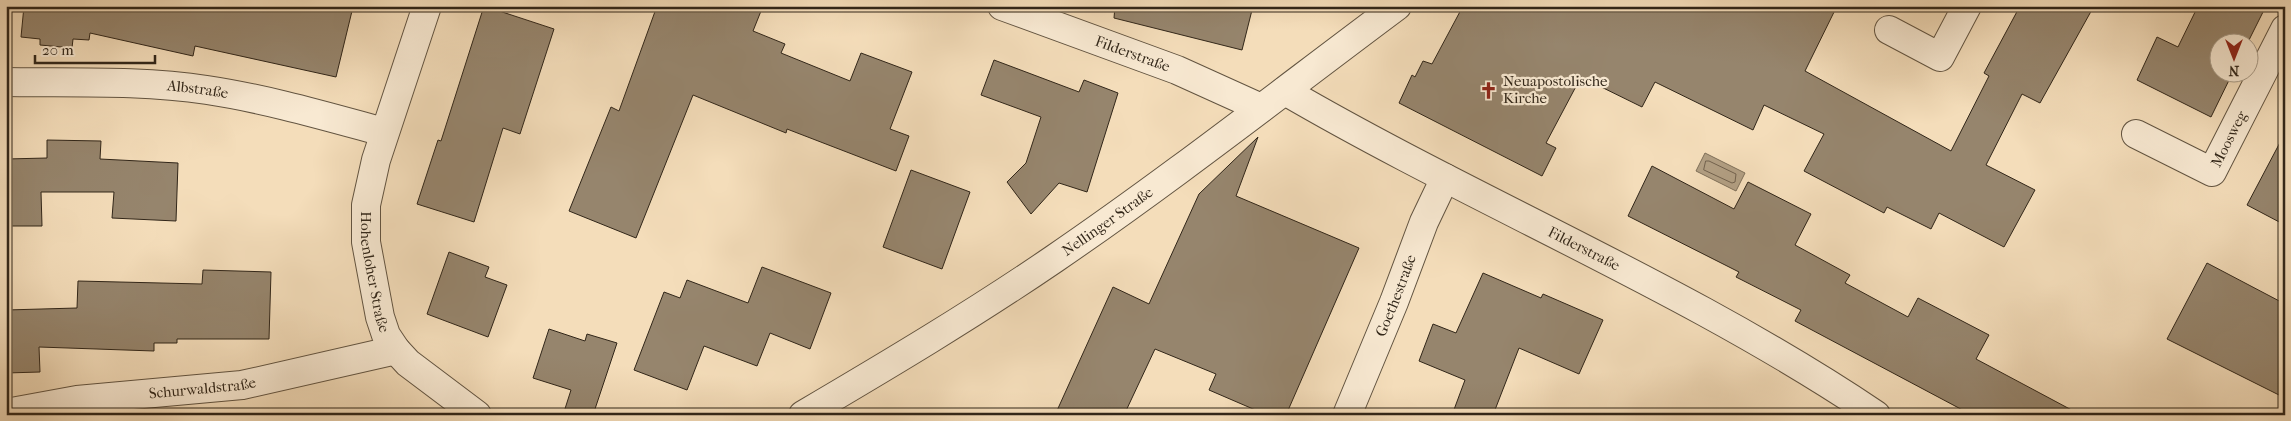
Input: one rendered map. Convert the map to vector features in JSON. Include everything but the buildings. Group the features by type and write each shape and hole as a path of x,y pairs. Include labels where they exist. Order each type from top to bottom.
{"street":[{"name":"Hohenloher Straße","path":"427,6 384,132 369,186 365,222 380,317 386,335 408,364 477,415"},
{"name":"Filderstraße","path":"1002,6 1177,70 1261,108"},
{"name":"Nellinger Straße","path":"803,415 957,323 1054,259 1285,91 1397,6"},
{"path":"1889,30 1940,57 1967,6"},
{"name":"Moosweg","path":"2136,134 2212,172 2285,29"},
{"name":"Albstraße","path":"6,82 133,83 205,89 276,103 384,132"},
{"name":"Filderstraße","path":"1285,91 1358,133 1758,341 1876,415"},
{"name":"Goethestraße","path":"1347,415 1394,302 1424,222 1444,178"},
{"name":"Schurwaldstraße","path":"6,413 77,400 242,385 396,350"}],"water":[{"path":"1705,153 1745,173 1736,191 1696,171"}],"place":[{"name":"Neuapostolische Kirche","path":"1489,90"}]}
